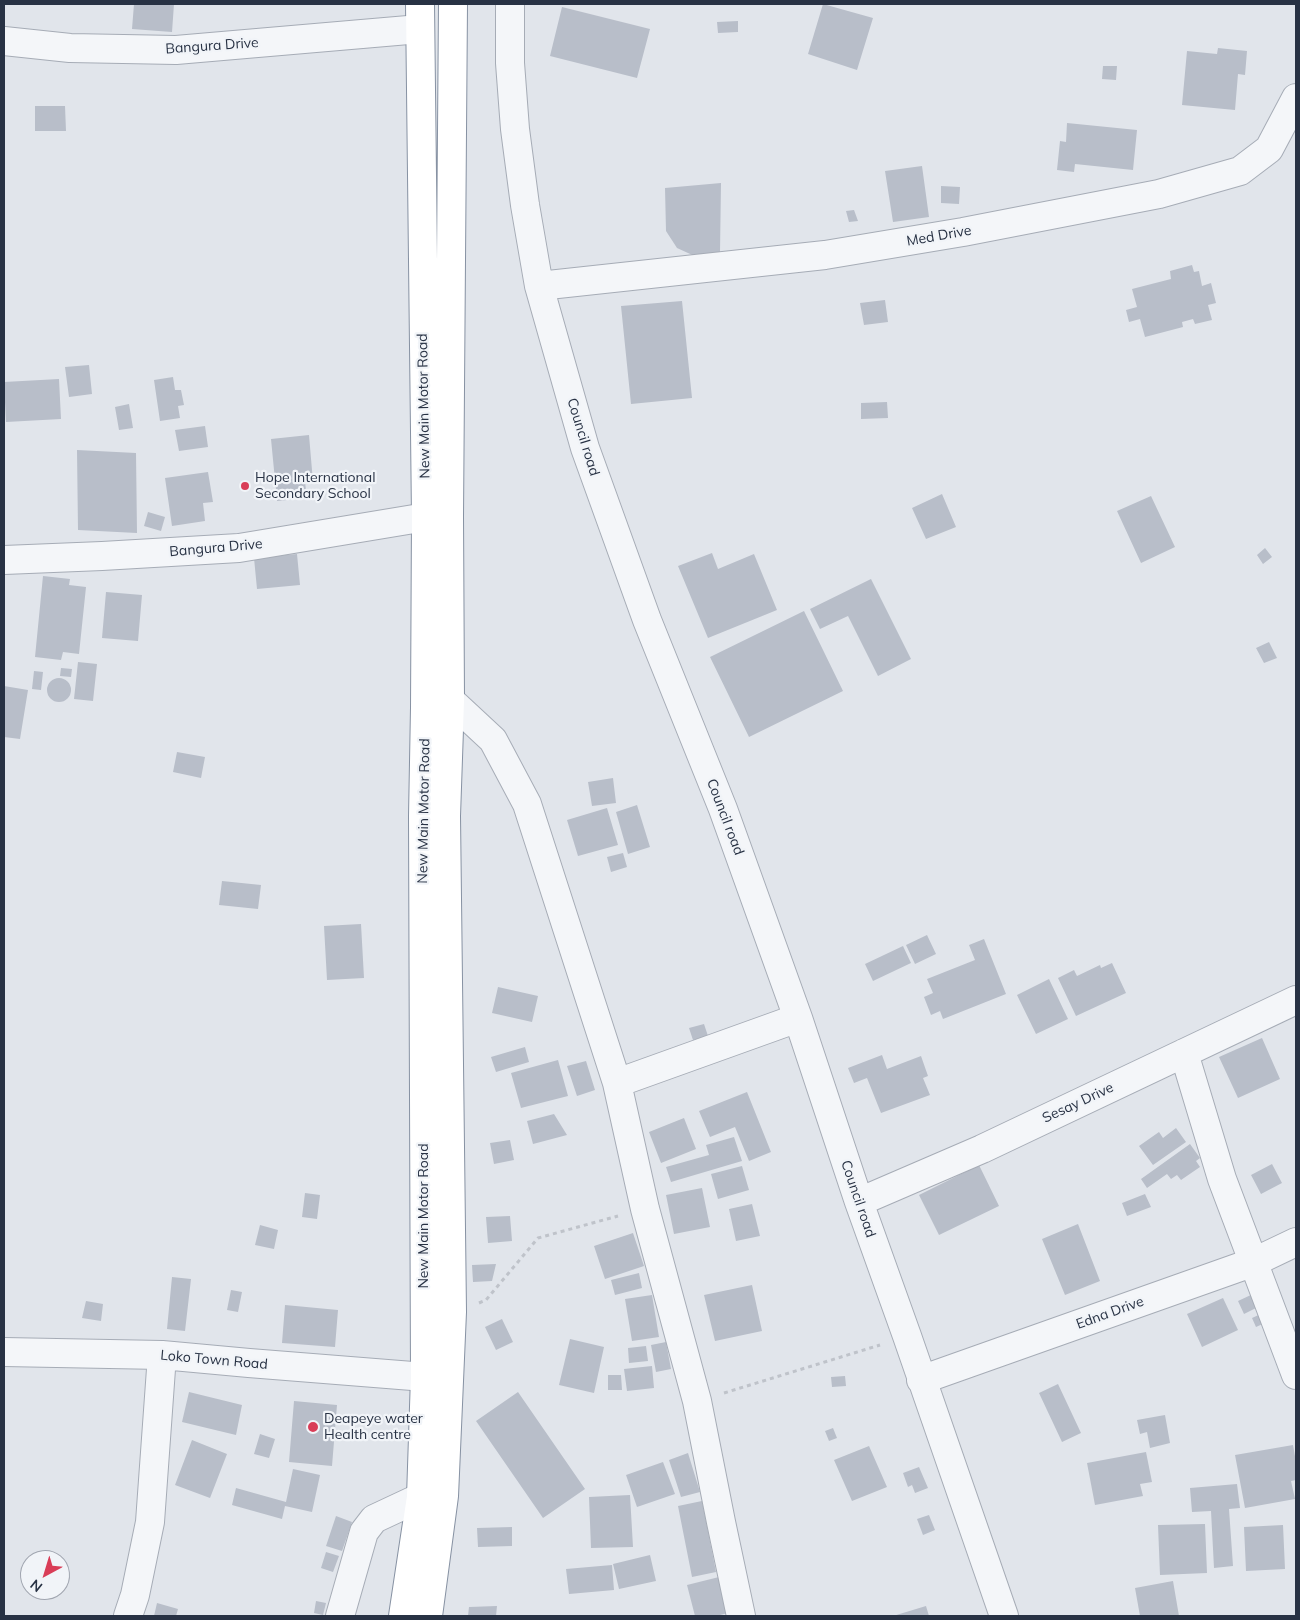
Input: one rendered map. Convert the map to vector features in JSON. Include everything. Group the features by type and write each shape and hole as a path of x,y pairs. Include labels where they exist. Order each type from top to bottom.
{"highway":[{"name":"New Main Motor Road","path":"428,1616 444,1496 452,1312 446,816 450,700 449,506 453,4"},
{"name":"New Main Motor Road","path":"403,1616 421,1497 425,1377 423,816 426,517 420,16"}],"street":[{"name":"Council road","path":"510,4 510,63 515,129 525,205 539,286 585,448 647,620 723,809 798,1018 859,1202 1004,1616"},
{"name":"Bangura Drive","path":"4,41 70,48 176,50 420,16"},
{"name":"Med Drive","path":"539,286 824,255 963,232 1159,194 1240,171 1269,150 1296,98"},
{"name":"Bangura Drive","path":"4,560 239,548 426,517"},
{"path":"450,700 493,740 527,804 617,1083 645,1209 698,1401 721,1522 742,1616"},
{"name":"Sesay Drive","path":"859,1202 982,1149 1296,1000"},
{"path":"617,1083 798,1018"},
{"path":"1184,1053 1222,1179 1296,1375"},
{"name":"Edna Drive","path":"921,1380 1254,1262 1296,1242"},
{"name":"Loko Town Road","path":"4,1352 162,1355 425,1377"},
{"path":"128,1616 136,1595 150,1522 162,1355"},
{"path":"340,1616 364,1532 374,1519 421,1497"}],"path":[{"path":"452,1312 486,1300 538,1238 645,1209"},
{"path":"698,1401 907,1336"}],"building":[{"path":"134,4 174,4 172,32 132,29"},
{"path":"823,4 873,18 857,70 808,54"},
{"path":"562,7 650,29 637,78 550,56"},
{"path":"738,21 738,32 718,33 717,22"},
{"path":"1218,48 1247,51 1245,75 1238,74 1235,110 1182,105 1187,51 1217,54"},
{"path":"1103,66 1117,66 1116,80 1102,79"},
{"path":"35,106 65,106 66,131 35,131"},
{"path":"1067,123 1137,130 1133,170 1075,164 1074,172 1057,170 1060,141 1066,142"},
{"path":"922,166 929,217 893,222 885,171"},
{"path":"721,183 720,252 699,258 677,248 666,231 665,188"},
{"path":"941,186 960,187 959,204 941,203"},
{"path":"854,210 858,221 849,222 846,211"},
{"path":"1192,265 1194,272 1199,271 1202,286 1211,283 1216,303 1208,305 1212,320 1195,324 1193,319 1182,322 1183,327 1145,337 1140,319 1129,322 1126,310 1137,307 1132,289 1171,279 1170,271"},
{"path":"885,300 888,322 864,325 860,303"},
{"path":"682,301 692,398 631,404 621,306"},
{"path":"89,365 92,394 69,397 65,367"},
{"path":"173,377 175,390 181,390 184,405 178,406 180,418 160,421 154,380"},
{"path":"59,379 61,419 6,422 4,382"},
{"path":"887,402 888,418 861,419 861,403"},
{"path":"129,404 133,428 119,430 115,407"},
{"path":"205,426 208,447 179,451 175,430"},
{"path":"309,435 313,482 305,482 307,498 277,501 271,439"},
{"path":"77,450 136,453 137,533 78,530"},
{"path":"208,472 213,502 203,503 205,521 172,526 165,478"},
{"path":"942,494 956,527 926,539 912,508"},
{"path":"1151,496 1175,547 1141,563 1117,511"},
{"path":"148,512 165,517 161,531 144,526"},
{"path":"1265,548 1272,557 1263,564 1257,555"},
{"path":"712,553 718,569 754,554 777,610 708,638 678,566"},
{"path":"297,554 300,585 257,589 254,558"},
{"path":"43,576 70,579 69,585 86,587 79,654 63,652 61,660 35,657"},
{"path":"871,579 911,659 878,676 848,616 820,629 810,609"},
{"path":"106,592 142,595 138,641 102,638"},
{"path":"804,611 843,691 749,737 710,657"},
{"path":"1269,642 1277,658 1264,663 1256,648"},
{"path":"78,662 97,664 93,701 74,699"},
{"path":"61,668 72,669 71,677 60,676"},
{"path":"34,671 43,672 41,690 32,689"},
{"path":"59,678 67,682 71,690 67,698 59,702 51,698 47,690 51,682"},
{"path":"4,686 28,690 20,739 4,737"},
{"path":"177,752 205,757 201,778 173,772"},
{"path":"613,778 616,803 592,806 588,782"},
{"path":"637,805 650,847 628,854 616,812"},
{"path":"607,808 618,845 578,856 567,820"},
{"path":"623,853 627,867 611,872 607,857"},
{"path":"222,881 261,885 258,909 219,905"},
{"path":"361,924 364,978 327,980 324,926"},
{"path":"927,935 936,954 915,964 906,945"},
{"path":"984,939 1006,994 943,1019 940,1011 931,1015 924,997 933,993 927,979 975,960 969,945"},
{"path":"903,946 911,963 873,981 865,964"},
{"path":"1112,963 1126,993 1076,1016 1058,978 1074,970 1077,976 1100,965 1101,968"},
{"path":"1049,979 1068,1019 1036,1034 1017,995"},
{"path":"498,987 538,996 532,1022 492,1013"},
{"path":"704,1024 708,1036 693,1040 689,1028"},
{"path":"1262,1038 1280,1079 1238,1098 1219,1057"},
{"path":"525,1047 529,1062 496,1072 491,1057"},
{"path":"882,1055 887,1069 921,1056 928,1076 923,1078 930,1095 881,1113 867,1078 854,1083 848,1068"},
{"path":"558,1060 568,1096 521,1108 511,1073"},
{"path":"586,1061 595,1090 577,1096 567,1066"},
{"path":"747,1092 771,1152 749,1161 735,1127 710,1137 699,1111"},
{"path":"554,1114 567,1135 533,1144 527,1121"},
{"path":"684,1118 696,1149 661,1163 649,1132"},
{"path":"1176,1128 1186,1142 1153,1165 1139,1146 1159,1132 1163,1138"},
{"path":"734,1137 742,1161 671,1182 666,1167 709,1155 706,1145"},
{"path":"510,1140 514,1160 494,1164 490,1143"},
{"path":"1190,1144 1200,1158 1196,1161 1200,1167 1181,1180 1177,1175 1171,1179 1167,1174 1147,1188 1141,1179"},
{"path":"1272,1164 1282,1183 1261,1194 1251,1175"},
{"path":"979,1165 999,1206 939,1235 919,1195"},
{"path":"742,1166 749,1190 718,1199 711,1174"},
{"path":"702,1188 710,1227 674,1234 666,1195"},
{"path":"305,1193 320,1195 317,1219 302,1217"},
{"path":"1145,1194 1151,1207 1127,1216 1122,1203"},
{"path":"752,1204 760,1236 736,1241 729,1209"},
{"path":"510,1216 512,1241 488,1243 486,1217"},
{"path":"1078,1224 1100,1281 1065,1295 1042,1239"},
{"path":"260,1225 278,1230 274,1249 255,1245"},
{"path":"633,1233 644,1266 605,1279 594,1246"},
{"path":"496,1264 492,1281 473,1282 472,1265"},
{"path":"639,1273 642,1288 615,1295 611,1280"},
{"path":"172,1277 191,1279 185,1331 167,1329"},
{"path":"752,1285 762,1331 715,1341 704,1295"},
{"path":"231,1290 242,1292 238,1312 227,1310"},
{"path":"1253,1294 1258,1307 1244,1314 1238,1301"},
{"path":"652,1295 659,1337 632,1341 625,1299"},
{"path":"1223,1298 1238,1330 1202,1347 1187,1314"},
{"path":"86,1301 103,1304 101,1321 82,1318"},
{"path":"285,1305 338,1310 335,1347 282,1343"},
{"path":"1263,1313 1267,1322 1256,1327 1252,1318"},
{"path":"502,1319 513,1342 496,1350 485,1327"},
{"path":"570,1339 604,1347 594,1393 559,1385"},
{"path":"666,1342 671,1369 656,1372 651,1345"},
{"path":"646,1346 648,1361 629,1363 628,1348"},
{"path":"652,1366 654,1388 627,1391 624,1369"},
{"path":"608,1375 621,1375 622,1390 608,1390"},
{"path":"845,1376 846,1386 832,1387 831,1377"},
{"path":"1058,1384 1081,1433 1062,1442 1039,1393"},
{"path":"189,1392 242,1405 236,1435 182,1422"},
{"path":"518,1392 585,1489 543,1518 476,1421"},
{"path":"294,1401 337,1405 332,1466 289,1462"},
{"path":"1165,1415 1170,1443 1150,1448 1147,1432 1140,1434 1137,1420"},
{"path":"833,1428 837,1438 829,1441 825,1431"},
{"path":"260,1434 275,1439 269,1458 254,1454"},
{"path":"192,1440 227,1454 210,1498 175,1485"},
{"path":"1293,1445 1296,1462 1296,1480 1291,1481 1295,1499 1245,1508 1235,1455"},
{"path":"869,1446 887,1487 852,1501 834,1460"},
{"path":"1146,1452 1152,1482 1140,1484 1143,1496 1095,1505 1087,1463"},
{"path":"688,1453 700,1492 681,1497 669,1460"},
{"path":"663,1462 675,1494 637,1507 626,1475"},
{"path":"919,1467 928,1488 915,1493 912,1485 908,1487 903,1473"},
{"path":"293,1469 320,1475 312,1512 285,1506 282,1519 232,1505 236,1488 286,1502"},
{"path":"1237,1484 1240,1508 1229,1509 1233,1566 1214,1568 1211,1511 1192,1512 1190,1488"},
{"path":"630,1495 633,1547 591,1548 589,1497"},
{"path":"702,1501 716,1572 692,1577 678,1506"},
{"path":"929,1515 935,1530 923,1535 917,1519"},
{"path":"336,1516 352,1522 342,1551 326,1546"},
{"path":"1205,1524 1207,1573 1160,1575 1158,1525"},
{"path":"1283,1525 1285,1569 1246,1571 1244,1527"},
{"path":"512,1527 512,1546 478,1547 477,1528"},
{"path":"326,1552 339,1556 333,1572 321,1568"},
{"path":"650,1555 656,1581 619,1589 613,1564"},
{"path":"612,1565 614,1590 569,1594 566,1569"},
{"path":"719,1577 728,1613 716,1616 695,1616 687,1585"},
{"path":"1173,1581 1179,1616 1140,1616 1135,1588"},
{"path":"316,1601 326,1603 323,1615 314,1613"},
{"path":"157,1603 178,1609 176,1616 154,1616"},
{"path":"497,1606 496,1616 468,1616 469,1607"},
{"path":"926,1606 929,1616 893,1616"}],"place":[{"name":"Hope International Secondary School","path":"245,486"},
{"name":"Deapeye water Health centre","path":"313,1427"}]}
